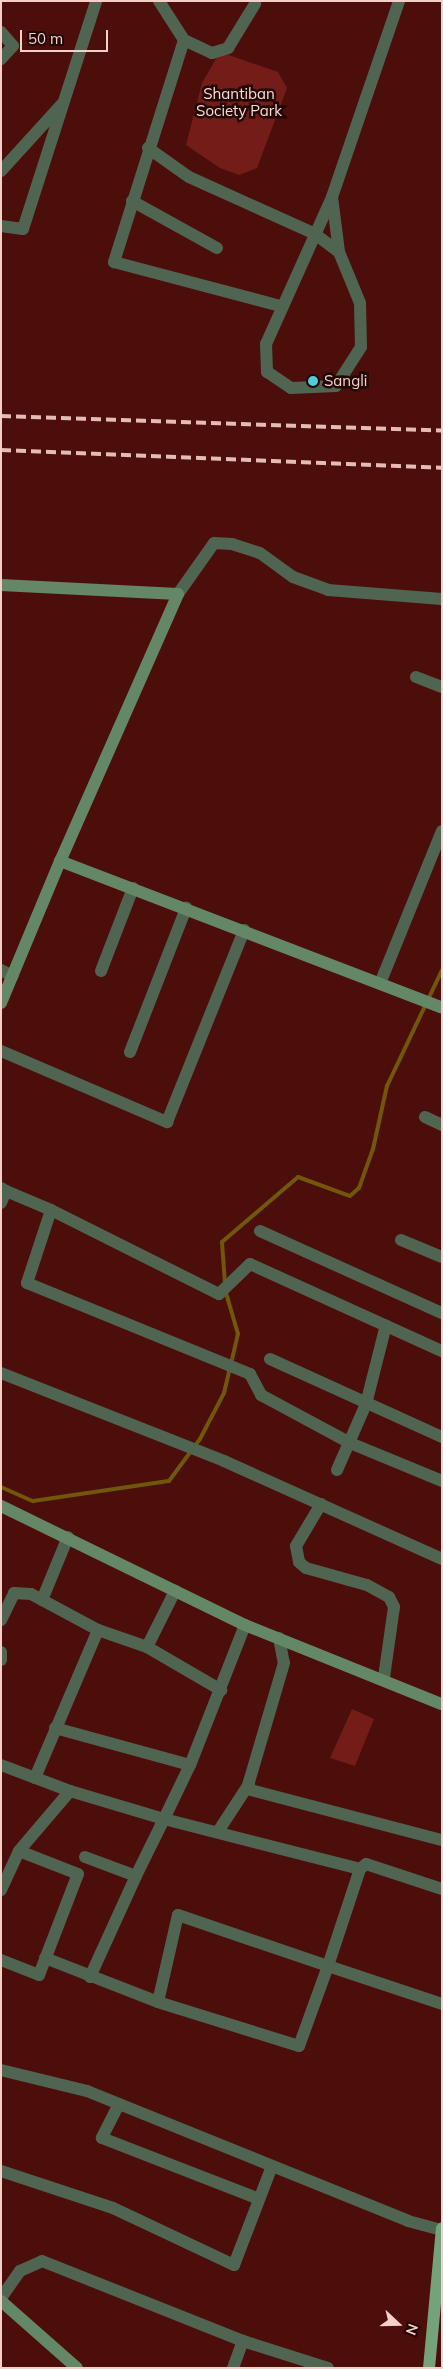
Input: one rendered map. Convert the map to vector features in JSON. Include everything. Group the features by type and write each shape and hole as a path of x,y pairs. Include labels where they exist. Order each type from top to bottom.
{"main road":[{"path":"429,2368 438,2303 442,2230"}],"street":[{"path":"159,1 184,40 212,53 228,48 255,4"},
{"path":"332,197 339,252 360,304 361,347 336,386 291,388 267,372 266,344 332,197 399,1"},
{"path":"1,226 23,229 65,101 93,3"},
{"path":"1,32 13,46 1,59"},
{"path":"184,40 148,148 114,262 282,306"},
{"path":"1,171 65,101"},
{"path":"148,148 189,177 315,234 339,252"},
{"path":"132,201 217,248"},
{"path":"1,1003 7,973 60,861 178,594 214,543 260,553 293,576 328,590 396,599 442,599"},
{"path":"1,585 178,594"},
{"path":"416,677 442,687"},
{"path":"381,981 439,846 442,831"},
{"path":"60,861 381,981 442,1008"},
{"path":"101,971 132,888"},
{"path":"130,1052 186,908"},
{"path":"1,1051 166,1122 244,930"},
{"path":"425,1117 442,1125"},
{"path":"3,1194 51,1210 219,1294 250,1264 442,1351"},
{"path":"51,1210 27,1283 250,1374 261,1394 350,1443 442,1481"},
{"path":"260,1231 442,1313"},
{"path":"401,1240 442,1257"},
{"path":"337,1470 366,1404 386,1325"},
{"path":"270,1359 442,1437"},
{"path":"1,1372 321,1504 442,1559"},
{"path":"321,1504 296,1546 299,1562 306,1568 367,1585 389,1597 394,1607 384,1677"},
{"path":"1,1506 68,1537 245,1625 384,1677 442,1704"},
{"path":"42,1600 68,1537"},
{"path":"147,1647 175,1591"},
{"path":"1,1620 14,1594 42,1600 98,1630 147,1647 221,1690"},
{"path":"90,1977 190,1765 245,1625"},
{"path":"35,1778 98,1630"},
{"path":"280,1638 284,1663 247,1789 442,1840"},
{"path":"1,1652 1,1660"},
{"path":"55,1728 190,1765"},
{"path":"1,1765 70,1791 164,1819 219,1830 360,1869"},
{"path":"219,1830 249,1784"},
{"path":"2,1892 19,1851 70,1791"},
{"path":"1,1960 39,1975 78,1874 19,1851"},
{"path":"84,1857 136,1876"},
{"path":"45,1958 158,2002 299,2046 360,1869 366,1864 442,1888"},
{"path":"158,2002 178,1916 442,2004"},
{"path":"1,2070 119,2104 272,2166 442,2230"},
{"path":"119,2104 102,2138 258,2199"},
{"path":"1,2171 113,2208 234,2265 272,2166"},
{"path":"78,2368 1,2300 20,2271 42,2261 243,2341 328,2368"},
{"path":"232,2368 243,2341"}],"green space":[{"name":"Shantiban Society Park","path":"220,52 278,72 287,88 257,168 239,175 220,168 186,145 202,83"},
{"path":"352,1709 374,1719 355,1766 330,1758"}],"waterway":[{"path":"225,1284 222,1242 298,1177 350,1196 359,1188 373,1149 387,1086 442,970"},
{"path":"1,1487 33,1501 169,1481 200,1439 224,1393 238,1334 226,1293"}],"railway":[{"path":"1,416 442,431"},
{"path":"1,450 442,468"}],"place":[{"name":"Sangli","path":"313,381"}]}
